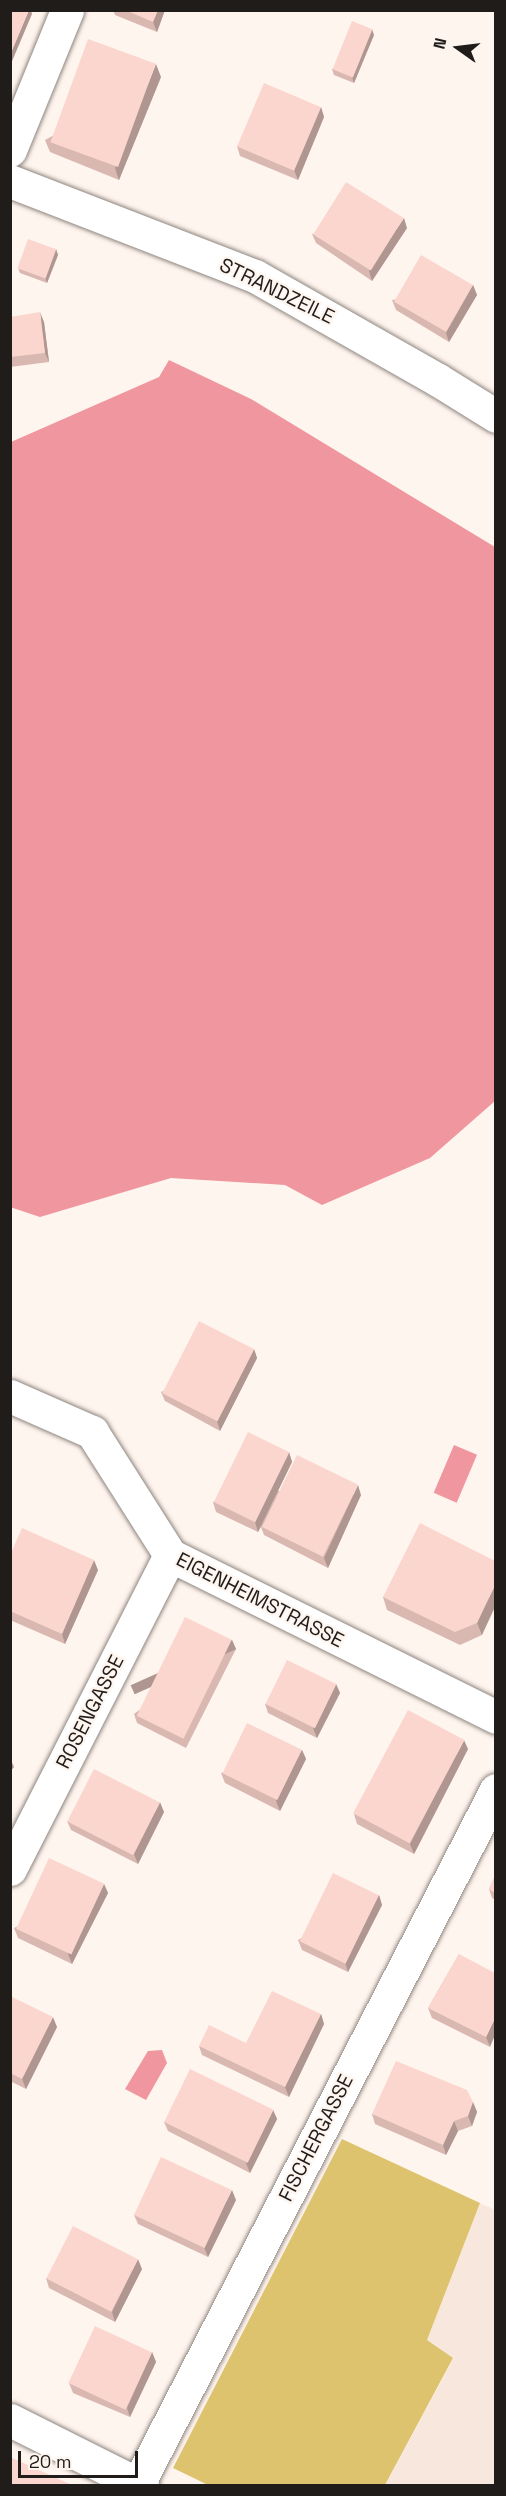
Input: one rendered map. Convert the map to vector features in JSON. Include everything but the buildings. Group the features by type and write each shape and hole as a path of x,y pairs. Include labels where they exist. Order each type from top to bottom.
{"street":[{"path":"10,150 67,10"},
{"name":"STRANDZEILE","path":"10,181 255,276 333,318 495,416"},
{"name":"EIGENHEIMSTRASSE","path":"10,1396 92,1432 170,1555 495,1717"},
{"name":"ROSENGASSE","path":"10,1869 170,1555"},
{"name":"FISCHERGASSE","path":"139,2485 495,1790"},
{"path":"10,2420 139,2485"}],"shaded area":[{"path":"169,360 251,399 495,547 495,1101 430,1158 322,1205 285,1185 171,1178 40,1217 10,1207 11,442 159,377"},
{"path":"454,1445 477,1455 457,1503 434,1493"},
{"path":"162,2050 167,2063 146,2100 125,2089 148,2051"},
{"path":"342,2139 480,2203 427,2340 453,2358 385,2485 208,2485 173,2468"},
{"path":"480,2203 495,2210 495,2485 385,2486 453,2359 427,2340"}]}
